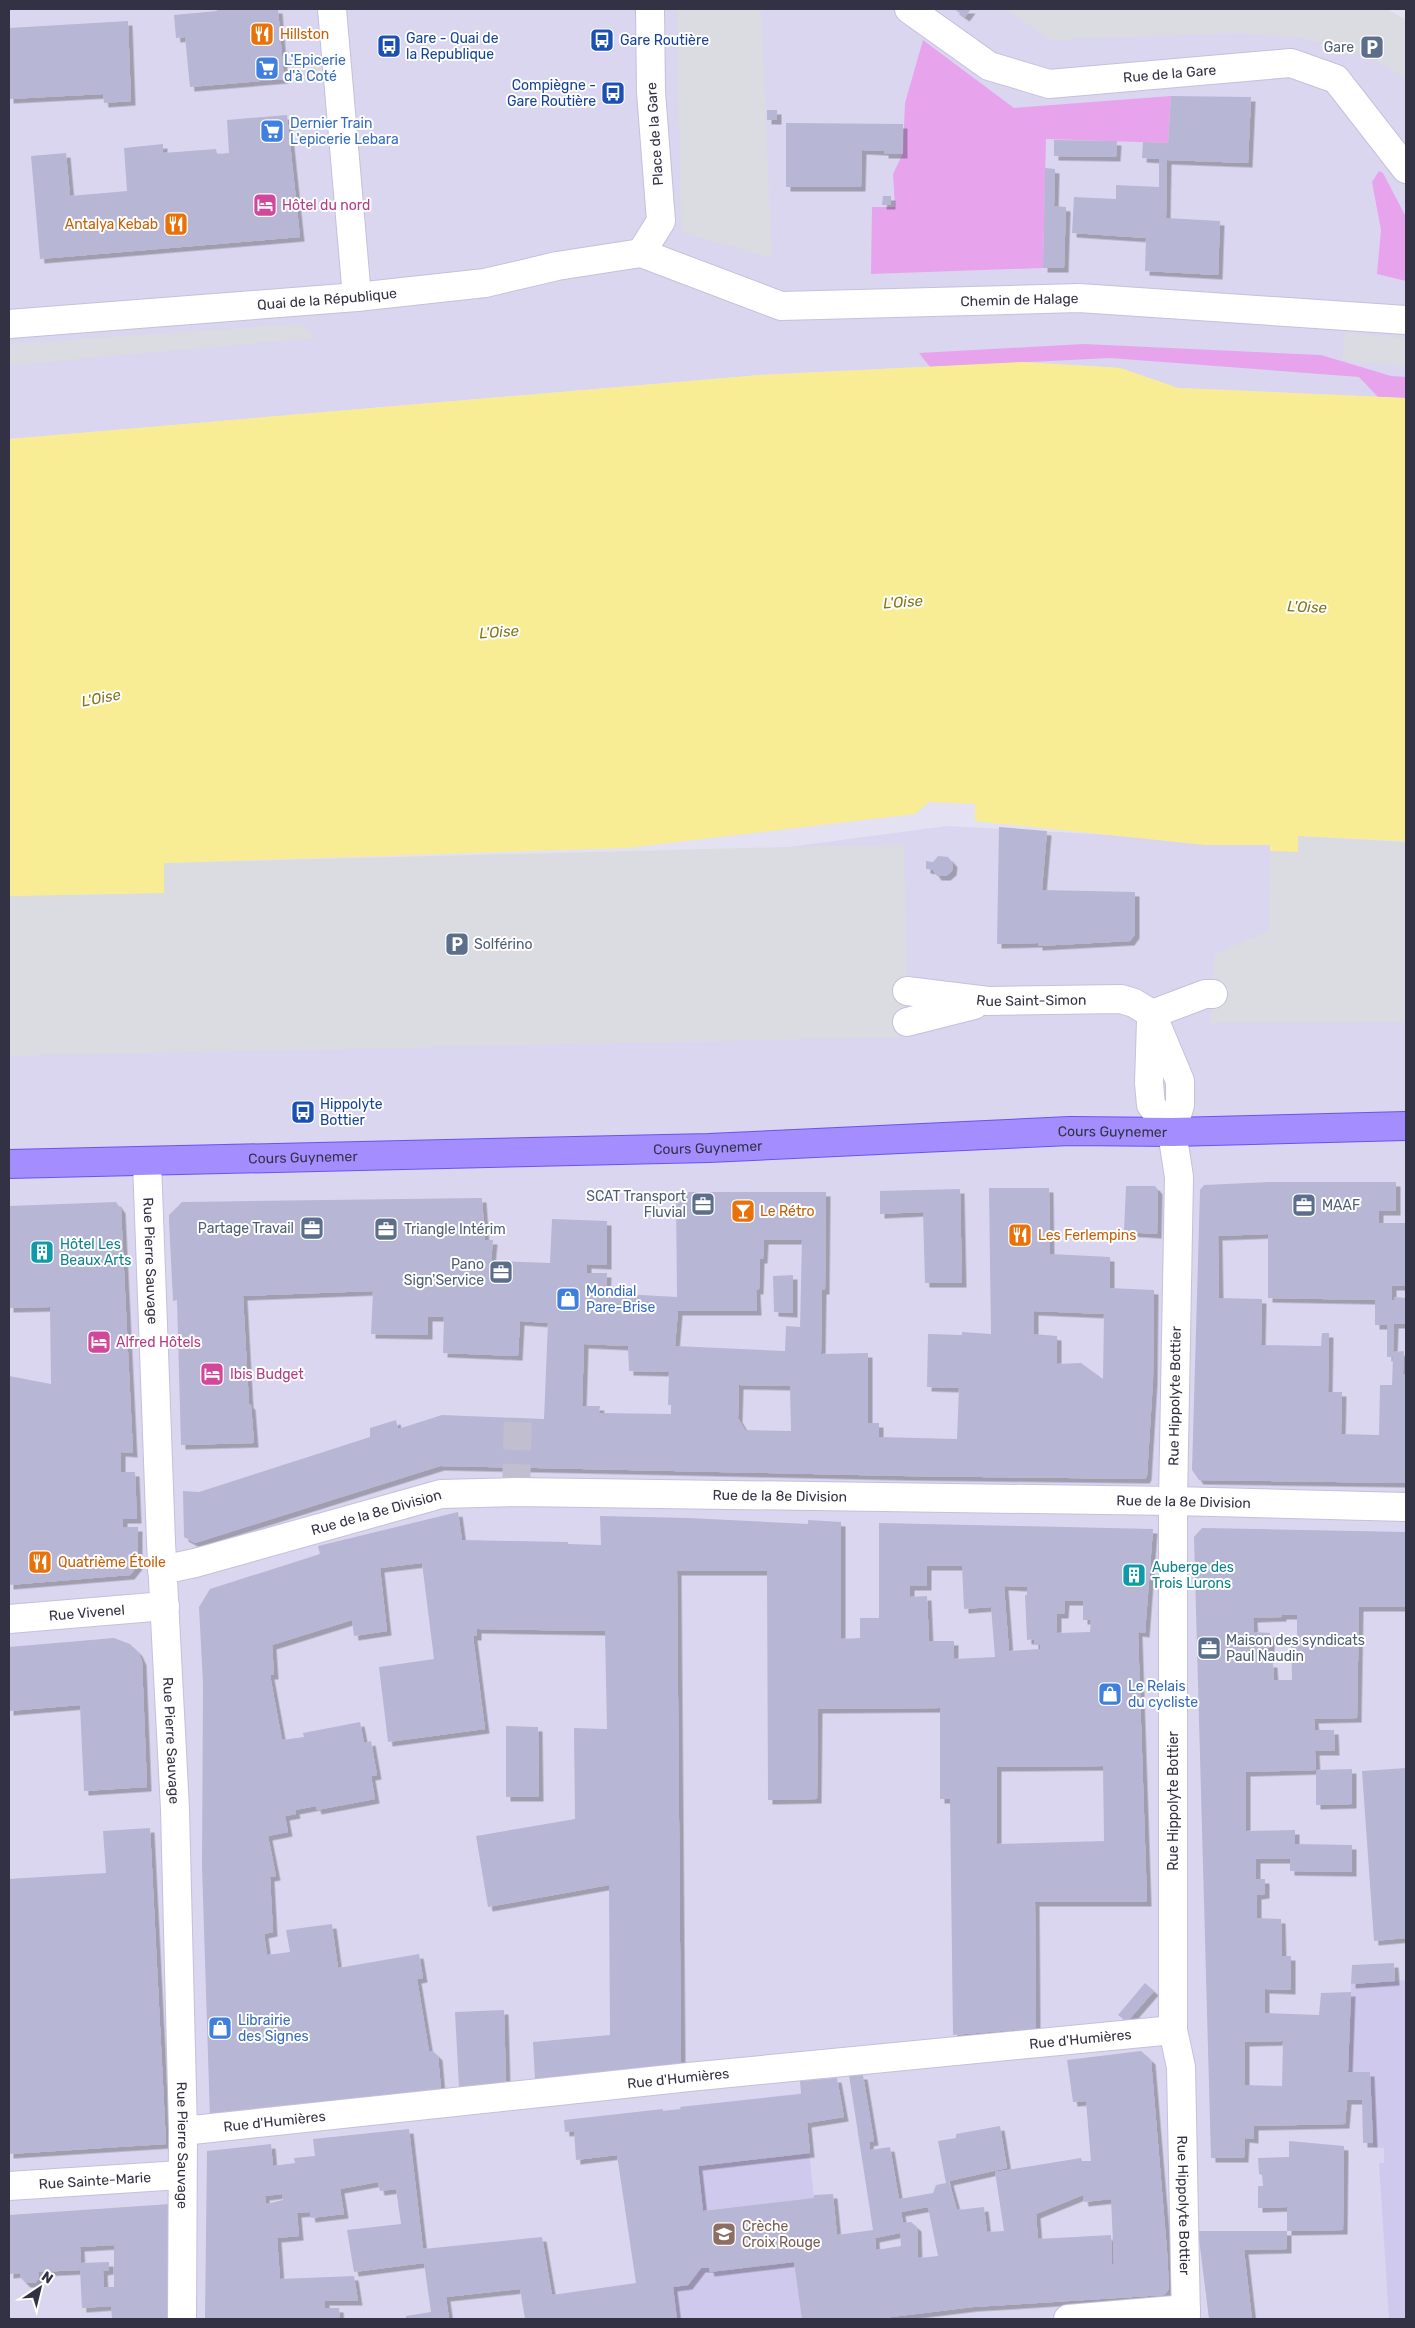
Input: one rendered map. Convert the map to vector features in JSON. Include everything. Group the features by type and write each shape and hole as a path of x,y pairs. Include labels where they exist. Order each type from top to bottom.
{"main road":[{"name":"Cours Guynemer","path":"9,1164 709,1148 1070,1131 1172,1132 1406,1126"}],"street":[{"path":"332,9 357,297"},
{"name":"Place de la Gare","path":"641,253 661,221 651,92 650,9"},
{"name":"Rue de la Gare","path":"909,9 989,66 1049,84 1291,64 1336,79 1406,169"},
{"name":"Quai de la République","path":"9,324 357,297 484,283 557,266 641,253"},
{"name":"Chemin de Halage","path":"641,253 781,306 1078,298 1406,320"},
{"name":"Rue Saint-Simon","path":"907,991 988,1001 1121,999 1134,1003 1152,1014"},
{"path":"1172,1132 1180,1105 1180,1081 1152,1014 1205,994 1213,994"},
{"path":"908,1022 988,1001"},
{"name":"Rue Hippolyte Bottier","path":"1172,1132 1179,1177 1173,1501 1173,2030 1181,2067 1186,2314"},
{"name":"Rue Pierre Sauvage","path":"146,1162 162,1570 175,1809 183,2131 181,2176 182,2319"},
{"name":"Rue de la 8e Division","path":"162,1570 195,1563 441,1494 516,1492 1173,1501 1406,1507"},
{"name":"Rue Vivenel","path":"9,1619 164,1606"},
{"name":"Rue d'Humières","path":"183,2131 679,2078 1173,2030"},
{"name":"Rue Sainte-Marie","path":"9,2186 181,2176"},
{"path":"1068,2319 1186,2314"}],"shaded area":[{"path":"9,9 1386,9 1406,20 1406,398 1178,388 1120,368 1022,362 759,375 9,439"},
{"path":"677,9 761,9 772,258 681,232"},
{"name":"Gare","path":"1005,9 1386,9 1406,20 1406,78 1365,54 1303,38 1240,33 1051,40"},
{"path":"923,40 1014,108 1171,96 1168,143 1046,139 1043,268 871,274 872,207 895,207 893,174 903,153 905,103"},
{"path":"1379,171 1383,173 1406,217 1406,281 1377,274 1381,230 1372,182"},
{"path":"301,324 316,338 9,365 9,344"},
{"path":"1345,333 1406,338 1406,366 1342,360"},
{"path":"1084,344 1321,355 1391,376 1406,377 1406,398 1378,397 1359,377 1110,358 930,367 919,353"},
{"path":"947,826 1406,851 1406,2319 9,2319 9,950"},
{"path":"1298,836 1406,842 1406,1022 1210,1023 1215,954 1269,931 1270,852 1299,853"},
{"name":"Solférino","path":"904,844 908,1037 9,1056 9,896 164,893 164,863"},
{"path":"1406,1980 1406,2319 1389,2319 1379,2163 1384,2163 1384,2148 1374,2147 1373,2143 1370,2072 1348,2072 1351,1984"},
{"name":"Crèche Croix Rouge","path":"803,2093 814,2198 836,2319 642,2319 636,2283 663,2111 680,2109 680,2107"}],"water":[{"name":"L'Oise","path":"1022,362 1120,368 1178,388 1406,398 1406,841 1298,836 1298,852 1270,851 1270,845 1205,845 975,821 975,804 929,802 915,814 627,848 164,863 164,893 9,896 9,439 760,375"}],"building":[{"path":"216,9 278,9 284,79 190,87 185,37 176,38 174,15 217,11"},
{"path":"954,9 971,9 965,17"},
{"path":"128,21 131,101 104,103 103,94 9,99 9,28"},
{"path":"1171,96 1251,97 1248,163 1167,160 1166,218 1220,221 1218,275 1145,271 1146,238 1072,233 1074,197 1116,199 1116,185 1159,187 1159,159 1142,158 1143,142 1168,143"},
{"path":"767,110 777,110 777,120 767,120"},
{"path":"287,115 300,237 40,259 31,156 66,153 70,196 127,191 124,148 163,144 163,153 216,149 217,154 229,153 227,120"},
{"path":"786,123 903,124 903,154 884,154 884,151 862,150 861,187 786,187"},
{"path":"1054,140 1117,141 1116,157 1054,156"},
{"path":"1045,168 1055,169 1054,206 1066,207 1064,268 1043,268"},
{"path":"883,196 891,196 891,205 882,205"},
{"path":"999,827 1047,831 1042,890 1135,892 1135,934 1130,941 1038,946 1038,943 997,944"},
{"path":"938,856 948,857 953,863 952,871 946,876 937,876 933,870 926,869 926,861 933,862"},
{"path":"1269,1182 1396,1182 1396,1211 1379,1211 1379,1223 1406,1223 1406,1286 1392,1286 1392,1300 1395,1300 1394,1297 1406,1298 1406,1324 1394,1324 1393,1352 1404,1351 1403,1374 1406,1374 1406,1483 1199,1480 1192,1470 1200,1190 1204,1185","holes":["1268,1234 1268,1298 1375,1300 1375,1325 1387,1325 1387,1357 1393,1357 1392,1385 1380,1385 1379,1435 1341,1434 1342,1392 1328,1392 1329,1333 1322,1333 1321,1346 1261,1345 1262,1299 1219,1298 1218,1236"]},
{"path":"1126,1186 1155,1186 1158,1190 1157,1234 1124,1232"},
{"path":"989,1188 1049,1188 1050,1254 1110,1257 1110,1288 1154,1290 1153,1380 1147,1476 1145,1479 440,1466 195,1543 184,1537 183,1491 199,1492 370,1437 370,1428 396,1420 398,1429 442,1415 544,1419 548,1323 520,1321 518,1356 443,1353 444,1317 428,1317 428,1335 371,1334 373,1291 243,1296 249,1404 251,1405 254,1443 181,1445 177,1300 173,1301 169,1215 182,1202 482,1198 485,1240 493,1240 491,1261 550,1263 552,1219 607,1221 607,1265 587,1264 587,1273 607,1273 606,1293 677,1297 676,1192 826,1192 825,1290 822,1290 821,1354 868,1353 868,1423 879,1423 879,1437 957,1439 959,1388 927,1387 928,1334 962,1335 962,1332 991,1334","holes":["764,1240 802,1240 800,1327 786,1326 785,1351 675,1346 678,1311 757,1311 756,1290 759,1290 760,1259 763,1259","1034,1311 1104,1314 1103,1379 1081,1363 1057,1364 1057,1336 1034,1334","584,1344 628,1346 629,1371 669,1372 668,1405 671,1405 671,1414 599,1413 600,1406 582,1406","739,1385 790,1386 791,1431 745,1430 738,1418"]},
{"path":"960,1189 962,1283 925,1283 923,1212 880,1214 880,1191"},
{"path":"116,1202 121,1209 133,1453 121,1452 121,1472 135,1472 137,1519 123,1519 123,1527 138,1527 138,1565 130,1575 9,1585 9,1376 51,1384 50,1307 9,1308 9,1206"},
{"path":"793,1275 793,1313 774,1312 773,1276"},
{"path":"458,1512 462,1540 568,1542 568,1544 601,1545 600,1516 808,1524 808,1520 841,1522 841,1639 860,1638 860,1618 879,1618 879,1523 1153,1529 1145,1633 1138,1632 1147,1902 1035,1902 1036,2028 953,2035 950,1799 940,1799 940,1708 818,1709 817,1799 768,1800 767,1571 677,1571 681,2064 535,2079 533,2042 610,2035 609,1885 488,1907 476,1836 575,1819 574,1728 607,1729 605,1631 477,1629 477,1636 473,1636 485,1729 388,1742 379,1667 434,1659 422,1563 380,1568 387,1631 354,1636 352,1620 272,1645 274,1675 270,1675 282,1740 304,1737 303,1733 360,1722 364,1743 371,1741 377,1775 371,1776 375,1799 317,1810 316,1806 295,1810 296,1814 285,1816 288,1832 268,1836 276,1876 270,1877 273,1932 264,1934 267,1955 290,1952 286,1930 332,1924 338,1968 419,1954 423,1978 417,1979 429,2051 433,2051 438,2056 441,2089 369,2101 210,2119 202,1866 203,1684 199,1607 210,1589 320,1554 318,1546","holes":["927,1566 962,1566 964,1609 991,1607 995,1657 954,1659 954,1641 929,1641 927,1596 910,1597 910,1586 927,1586","1004,1586 1027,1587 1027,1595 1025,1595 1027,1640 1034,1639 1034,1645 1040,1645 1040,1649 1009,1651","1065,1601 1083,1601 1083,1620 1091,1620 1090,1632 1057,1633 1057,1614 1064,1614","1103,1766 1104,1841 997,1844 997,1767"]},
{"path":"1202,1528 1406,1532 1406,1607 1359,1607 1357,1718 1314,1719 1315,1730 1334,1730 1335,1751 1315,1751 1316,1770 1246,1772 1246,1831 1295,1830 1295,1844 1352,1845 1352,1872 1290,1871 1290,1859 1256,1859 1256,1879 1265,1879 1265,1894 1257,1895 1257,1918 1281,1919 1282,1956 1291,1956 1291,1990 1265,1989 1265,2013 1319,2015 1321,1993 1351,1992 1348,2072 1370,2072 1373,2143 1363,2143 1362,2100 1347,2100 1345,2124 1254,2126 1254,2139 1245,2138 1244,2158 1211,2158 1194,1537","holes":["1282,1615 1297,1615 1297,1636 1291,1636 1292,1680 1274,1680 1273,1663 1258,1663 1258,1648 1270,1648 1270,1633 1254,1632 1253,1618 1282,1617","1283,2041 1282,2086 1245,2085 1245,2042"]},
{"path":"114,1638 130,1644 138,1652 142,1661 147,1787 84,1791 80,1705 9,1711 9,1647"},
{"path":"506,1726 538,1727 539,1797 506,1797"},
{"path":"1406,1768 1406,1938 1374,1941 1362,1771"},
{"path":"1352,1769 1352,1804 1316,1805 1316,1770"},
{"path":"150,1828 166,2144 9,2154 9,1879 106,1873 103,1831"},
{"path":"1394,1963 1395,1981 1351,1984 1352,1965"},
{"path":"1145,1983 1154,1991 1127,2022 1118,2015"},
{"path":"504,2010 506,2082 459,2087 455,2012"},
{"path":"1141,2051 1151,2060 1167,2251 1169,2289 1164,2295 973,2307 875,2319 802,2319 794,2262 710,2272 709,2268 701,2268 688,2285 673,2287 677,2319 525,2319 520,2289 446,2297 449,2319 406,2319 406,2316 431,2312 424,2263 354,2272 347,2230 401,2224 396,2189 380,2191 378,2182 340,2189 344,2214 311,2218 310,2212 297,2213 299,2236 277,2238 280,2279 354,2276 358,2301 325,2301 325,2308 339,2308 340,2319 205,2319 207,2151 271,2144 273,2166 295,2163 294,2158 315,2156 313,2139 409,2129 423,2249 542,2237 552,2295 636,2283 617,2155 576,2160 574,2131 565,2132 564,2120 663,2109 663,2111 681,2109 680,2107 801,2094 800,2081 837,2078 844,2117 807,2123 810,2153 698,2166 703,2211 814,2198 814,2195 833,2194 837,2235 873,2230 849,2075 863,2075 874,2141 869,2142 870,2150 890,2147 899,2199 933,2193 936,2185 946,2183 938,2141 956,2138 956,2134 1000,2126 1007,2168 949,2181 957,2210 984,2207 987,2232 1004,2231 995,2172 1081,2158 1082,2161 1091,2161 1086,2101 1073,2102 1067,2060","holes":["282,2194 283,2200 266,2204 265,2196","1083,2195 1084,2202 1111,2199 1114,2264 1112,2264 1111,2235 1038,2239 1036,2214","928,2207 938,2256 918,2258 917,2227 911,2222 903,2223 901,2212","900,2233 901,2246 876,2250 875,2238"]},
{"path":"1289,2141 1344,2146 1343,2230 1287,2231 1287,2207 1258,2208 1258,2186 1263,2186 1262,2175 1259,2174 1258,2158 1289,2157"},
{"path":"170,2204 169,2319 112,2319 111,2306 82,2308 80,2270 38,2272 39,2278 35,2283 26,2283 21,2278 20,2273 9,2274 9,2215","holes":["114,2245 114,2287 104,2287 103,2271 109,2270 109,2262 81,2263 80,2247"]},
{"path":"1198,2231 1287,2231 1287,2249 1244,2250 1252,2319 1209,2319"}],"tunnel":[{"path":"516,1492 518,1417"}],"place":[{"name":"Hillston","path":"262,34"},
{"name":"Gare Routière","path":"602,40"},
{"name":"Gare - Quai de la Republique","path":"389,46"},
{"name":"Gare","path":"1372,47"},
{"name":"L'Epicerie d'à Coté","path":"267,68"},
{"name":"Compiègne - Gare Routière","path":"613,93"},
{"name":"Dernier Train L'epicerie Lebara","path":"272,131"},
{"name":"Hôtel du nord","path":"265,205"},
{"name":"Antalya Kebab","path":"176,224"},
{"name":"Solférino","path":"457,944"},
{"name":"Hippolyte Bottier","path":"303,1112"},
{"name":"SCAT Transport Fluvial","path":"703,1204"},
{"name":"MAAF","path":"1304,1205"},
{"name":"Le Rétro","path":"743,1211"},
{"name":"Partage Travail","path":"312,1228"},
{"name":"Triangle Intérim","path":"386,1229"},
{"name":"Les Ferlempins","path":"1020,1235"},
{"name":"Hôtel Les Beaux Arts","path":"42,1252"},
{"name":"Pano Sign'Service","path":"501,1272"},
{"name":"Mondial Pare-Brise","path":"568,1299"},
{"name":"Alfred Hôtels","path":"99,1342"},
{"name":"Ibis Budget","path":"212,1374"},
{"name":"Quatrième Étoile","path":"40,1562"},
{"name":"Auberge des Trois Lurons","path":"1134,1575"},
{"name":"Maison des syndicats Paul Naudin","path":"1209,1648"},
{"name":"Le Relais du cycliste","path":"1110,1694"},
{"name":"Librairie des Signes","path":"220,2028"},
{"name":"Crèche Croix Rouge","path":"724,2234"}]}
